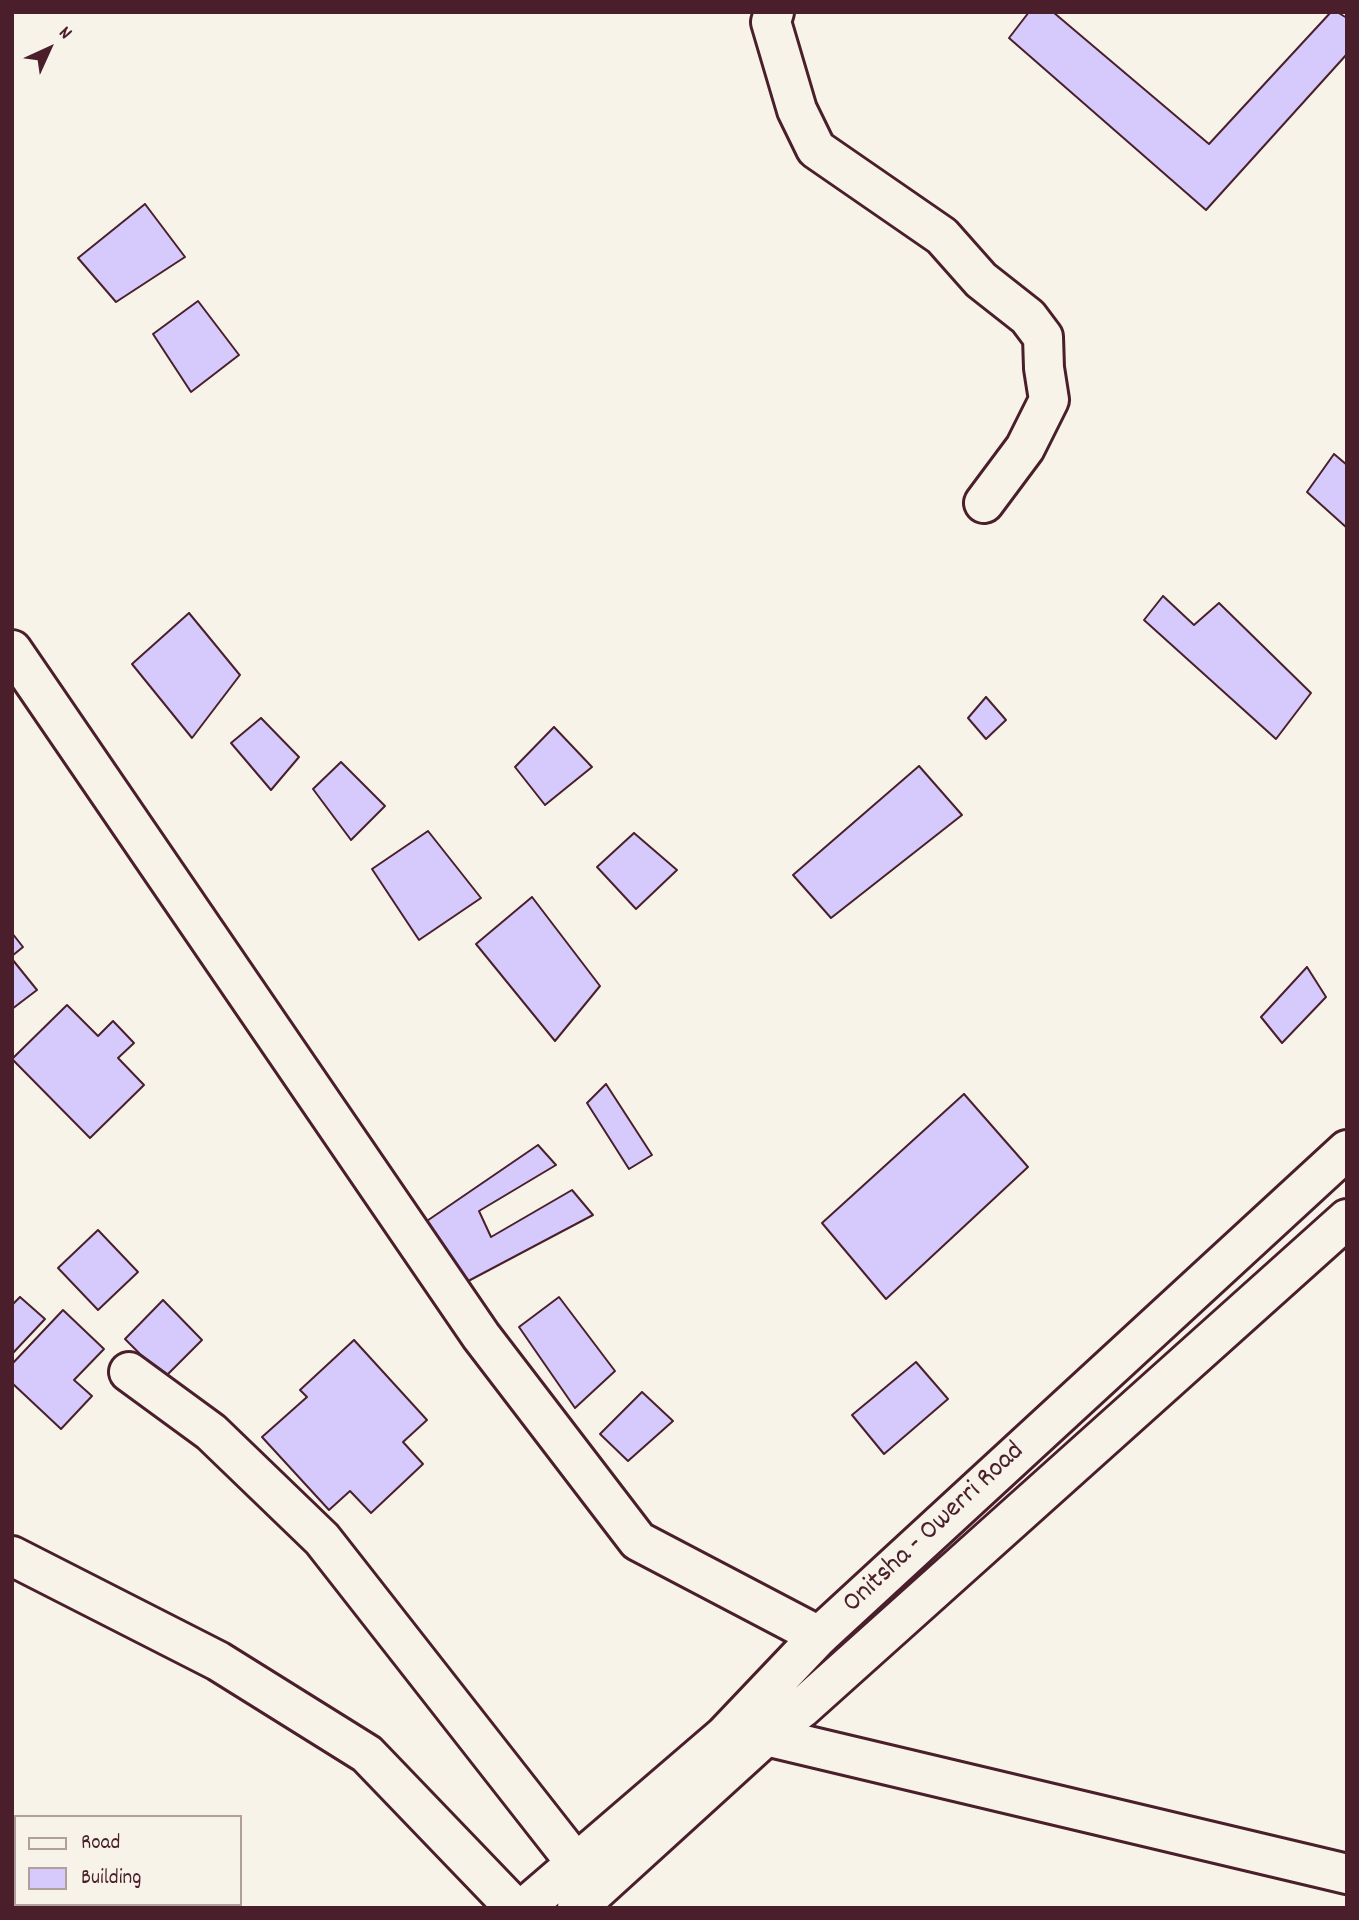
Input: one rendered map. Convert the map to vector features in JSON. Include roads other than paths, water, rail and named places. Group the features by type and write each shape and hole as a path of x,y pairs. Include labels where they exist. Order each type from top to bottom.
{"main road":[{"path":"765,15 797,110 816,149 942,236 981,280 1028,317 1043,337 1049,400 1025,448 984,503"},
{"path":"12,650 481,1336 638,1541 819,1636"},
{"name":"Onitsha - Owerri Road","path":"524,1908 724,1736 819,1636 1347,1150"},
{"name":"Onitsha - Owerri Road","path":"577,1908 766,1736 802,1708 1347,1219"},
{"path":"129,1372 211,1432 322,1539 576,1863"},
{"path":"12,1556 218,1661 367,1754 515,1908"},
{"path":"766,1736 1347,1874"}]}
